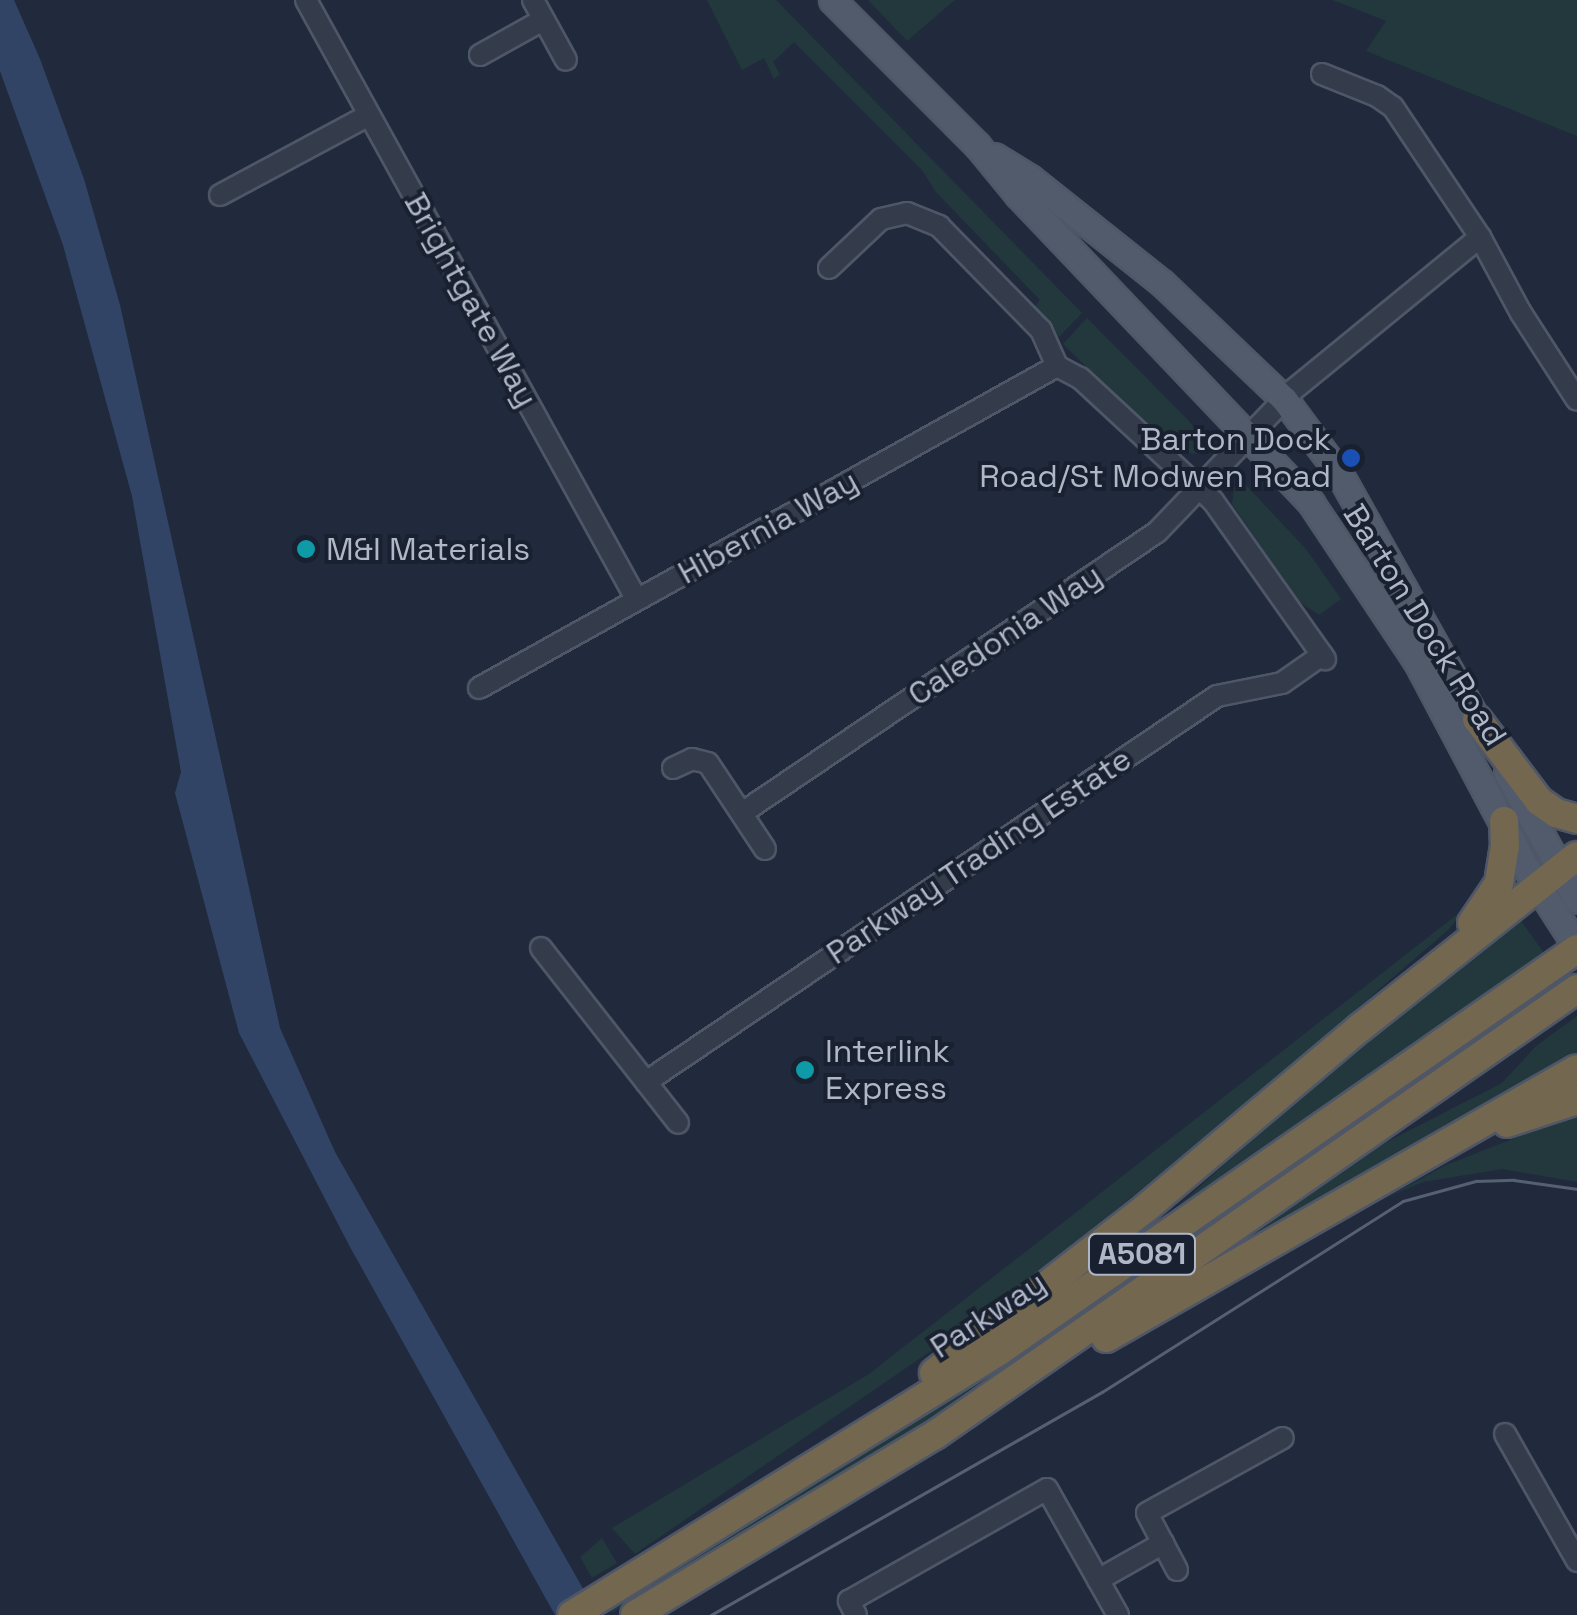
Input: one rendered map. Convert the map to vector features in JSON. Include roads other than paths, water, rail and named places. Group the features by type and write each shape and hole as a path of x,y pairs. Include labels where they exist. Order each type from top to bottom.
{"highway":[{"path":"1477,719 1539,801 1556,813 1577,819"},
{"name":"A5081","path":"802,1475 1147,1207 1361,1026 1472,924 1493,897 1503,866 1504,821"},
{"path":"1538,890 1568,862"},
{"name":"A5081","path":"1361,1026 1538,890"},
{"name":"Parkway","path":"572,1615 999,1352 1577,948"},
{"name":"Parkway","path":"640,1612 935,1435 1577,989"},
{"name":"A5081","path":"935,1435 1577,1068"},
{"name":"A5081","path":"1449,1142 1577,1100"}],"main road":[{"name":"Barton Dock Road","path":"832,0 977,145 1018,195 1311,503 1374,592 1504,821 1538,890 1577,948"},
{"name":"Barton Dock Road","path":"977,145 1030,178 1162,283 1284,399 1339,473 1477,719 1568,862 1577,900"}],"street":[{"name":"Brightgate Way","path":"306,0 637,600"},
{"path":"533,0 566,60"},
{"path":"480,55 544,20"},
{"path":"1322,74 1376,96 1392,107 1480,237 1521,314 1577,400"},
{"path":"220,196 368,115"},
{"path":"828,268 881,219 908,213 926,217 1030,318 1048,342 1058,366 1080,378 1201,488"},
{"name":"Caledonia Way","path":"742,813 1145,540 1252,437 1284,399 1480,237"},
{"name":"Hibernia Way","path":"478,688 1058,366"},
{"name":"Parkway Trading Estate","path":"646,1082 1217,696 1282,682 1324,657 1201,488"},
{"path":"673,768 692,759 708,763 764,849"},
{"path":"541,948 678,1123"},
{"path":"1504,1434 1577,1561"},
{"path":"1177,1570 1147,1514 1283,1438"},
{"path":"856,1615 849,1601 1048,1489 1118,1615"},
{"path":"1098,1580 1163,1543"}],"water":[{"path":"0,0 14,0 40,59 84,179 120,305 280,1028 335,1152 598,1615 555,1615 350,1247 239,1033 175,793 181,772 132,496 63,245 0,71"}],"tram line":[{"path":"711,1615 1102,1392 1403,1201 1476,1181 1514,1180 1577,1189"}],"place":[{"name":"Barton Dock Road/St Modwen Road","path":"1351,458"},
{"name":"M&I Materials","path":"306,549"},
{"name":"Interlink Express","path":"805,1070"}]}
